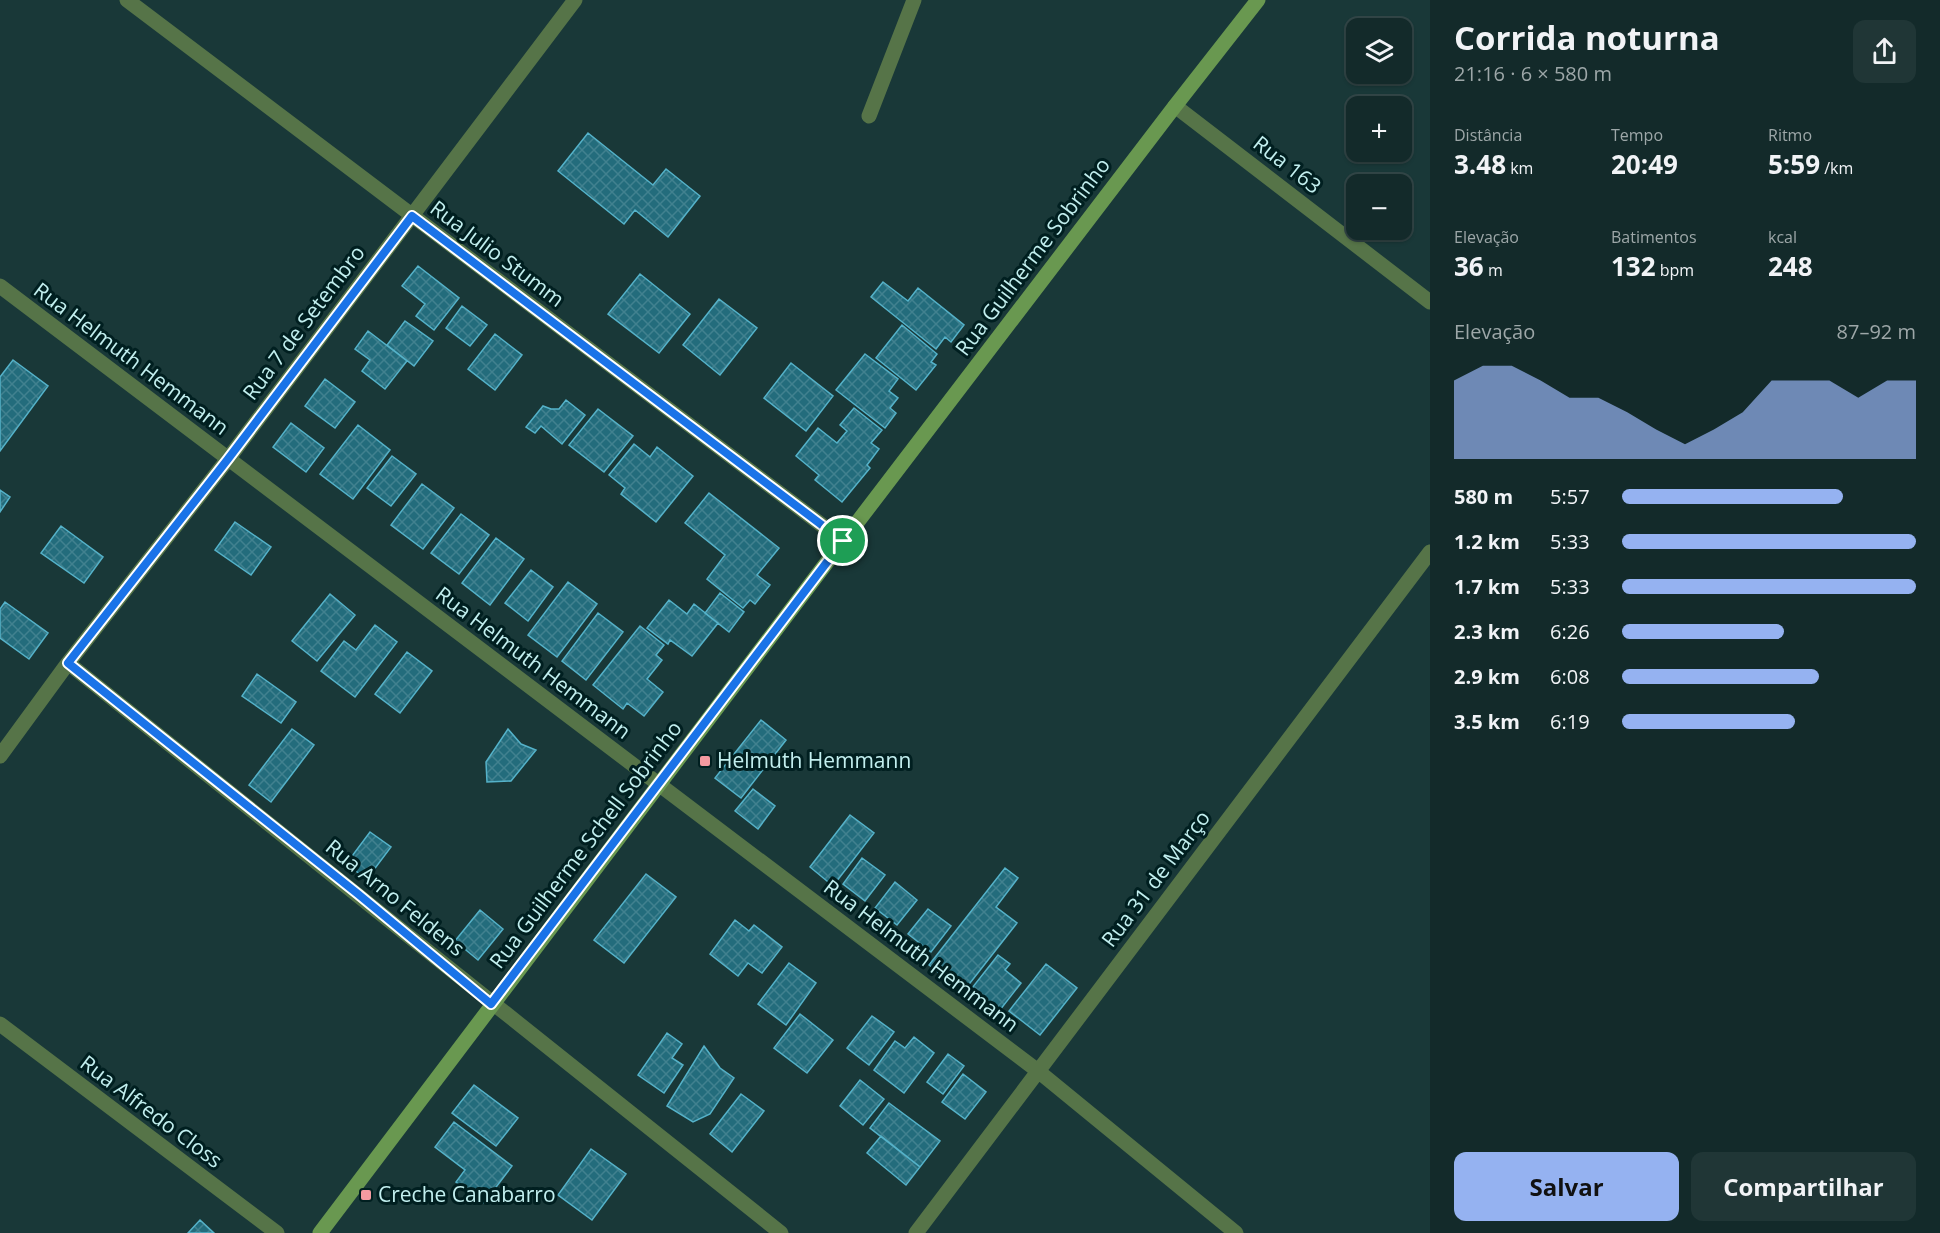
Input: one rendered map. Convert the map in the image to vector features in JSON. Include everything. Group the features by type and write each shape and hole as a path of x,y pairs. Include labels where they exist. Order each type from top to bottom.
{"street":[{"name":"Rua Julio Stumm","path":"127,0 843,541"},
{"name":"Rua 7 de Setembro","path":"0,756 68,663 228,459 575,0"},
{"path":"869,116 914,0"},
{"name":"Rua Guilherme Sobrinho","path":"843,541 1258,0"},
{"name":"Rua 163","path":"1175,106 1430,302"},
{"name":"Rua Helmuth Hemmann","path":"0,286 1038,1071 1236,1233"},
{"name":"Rua Guilherme Schell Sobrinho","path":"320,1233 843,541"},
{"name":"Rua 31 de Março","path":"916,1233 1430,552"},
{"name":"Rua Arno Feldens","path":"68,663 358,894 491,1004 781,1233"},
{"name":"Rua Alfredo Closs","path":"0,1024 277,1233"}],"building":[{"path":"588,133 653,185 666,169 700,196 668,237 635,210 624,224 558,171"},
{"path":"418,266 459,298 434,330 416,316 425,304 402,286"},
{"path":"640,274 690,314 659,353 608,314"},
{"path":"883,282 908,301 918,288 964,325 951,342 945,337 936,349 871,297"},
{"path":"719,299 757,328 720,375 683,345"},
{"path":"462,306 487,325 470,346 446,328"},
{"path":"405,321 433,341 414,366 387,345"},
{"path":"902,325 937,354 931,362 936,365 916,390 876,358"},
{"path":"368,331 407,361 385,389 362,371 370,360 355,349"},
{"path":"495,334 522,355 495,390 468,369"},
{"path":"865,354 898,379 889,391 898,398 890,408 896,413 885,428 836,390"},
{"path":"13,360 48,386 0,451 0,377"},
{"path":"791,363 833,396 806,431 764,398"},
{"path":"325,379 355,402 335,428 305,406"},
{"path":"566,400 585,415 562,444 541,426 535,433 526,427 543,406 559,409"},
{"path":"854,408 882,430 871,443 879,449 867,465 870,468 842,502 815,480 819,475 796,456 818,428 837,443 847,431 840,425"},
{"path":"598,409 633,436 604,472 569,445"},
{"path":"291,423 324,448 306,472 273,447"},
{"path":"358,425 390,450 353,499 320,474"},
{"path":"634,444 650,457 657,447 693,476 656,522 621,494 625,488 609,475"},
{"path":"392,456 416,474 391,506 367,488"},
{"path":"422,484 454,508 423,549 391,525"},
{"path":"0,490 10,497 0,512"},
{"path":"709,493 779,548 757,575 770,585 755,604 750,600 743,608 707,579 725,555 685,523"},
{"path":"461,514 489,535 459,574 431,553"},
{"path":"235,522 271,547 251,575 215,550"},
{"path":"61,526 103,557 84,583 41,553"},
{"path":"496,538 524,559 490,605 462,583"},
{"path":"531,570 553,587 528,621 505,603"},
{"path":"568,582 597,604 557,657 528,635"},
{"path":"720,593 744,612 729,632 705,613"},
{"path":"330,594 355,615 317,661 292,641"},
{"path":"669,600 687,614 694,604 718,623 692,656 670,640 668,644 647,628"},
{"path":"5,602 48,633 29,659 0,638 0,609"},
{"path":"598,613 623,632 586,680 562,661"},
{"path":"375,625 397,642 355,697 321,671 344,641 356,650"},
{"path":"640,626 664,645 656,655 662,660 647,679 663,692 644,716 627,703 623,709 593,685"},
{"path":"407,652 432,671 400,713 375,694"},
{"path":"257,674 296,702 281,723 242,696"},
{"path":"761,720 786,740 741,798 715,778"},
{"path":"292,729 314,745 271,802 249,785"},
{"path":"508,729 521,744 536,750 511,781 487,782 486,762"},
{"path":"753,789 775,806 758,829 735,811"},
{"path":"850,815 874,833 833,886 810,867"},
{"path":"370,832 391,847 367,879 346,864"},
{"path":"862,858 885,875 865,901 843,884"},
{"path":"1005,868 1018,878 996,907 1017,923 963,992 929,965"},
{"path":"646,874 676,897 624,963 594,940"},
{"path":"895,882 917,900 897,925 875,908"},
{"path":"928,909 951,926 931,952 908,934"},
{"path":"480,910 503,929 478,960 455,941"},
{"path":"735,920 749,931 754,925 782,947 762,973 748,963 738,976 710,954"},
{"path":"998,955 1010,964 1005,970 1021,983 1000,1010 972,988"},
{"path":"789,963 816,983 786,1025 758,1004"},
{"path":"1046,964 1077,988 1040,1035 1009,1011"},
{"path":"800,1014 833,1040 807,1073 774,1048"},
{"path":"872,1016 894,1032 869,1065 847,1048"},
{"path":"667,1033 682,1044 672,1058 683,1065 664,1093 638,1075"},
{"path":"914,1037 934,1053 904,1093 874,1070 895,1041 905,1048"},
{"path":"704,1046 720,1068 734,1078 710,1114 693,1122 667,1106"},
{"path":"948,1054 964,1066 943,1094 927,1082"},
{"path":"963,1074 986,1092 965,1119 942,1102"},
{"path":"860,1080 884,1099 863,1125 840,1106"},
{"path":"474,1085 518,1118 496,1146 452,1113"},
{"path":"741,1094 764,1111 732,1152 710,1134"},
{"path":"889,1103 940,1141 920,1167 870,1128"},
{"path":"454,1122 512,1166 484,1203 456,1182 465,1170 435,1147"},
{"path":"881,1136 920,1167 906,1185 867,1153"},
{"path":"591,1149 626,1174 592,1220 558,1195"},
{"path":"200,1220 214,1233 188,1233"}],"place":[{"name":"Helmuth Hemmann","path":"705,761"},
{"name":"Creche Canabarro","path":"366,1195"}],"route":[{"path":"412,216 843,541 491,1004 358,894 68,663 228,459 412,216"}]}
